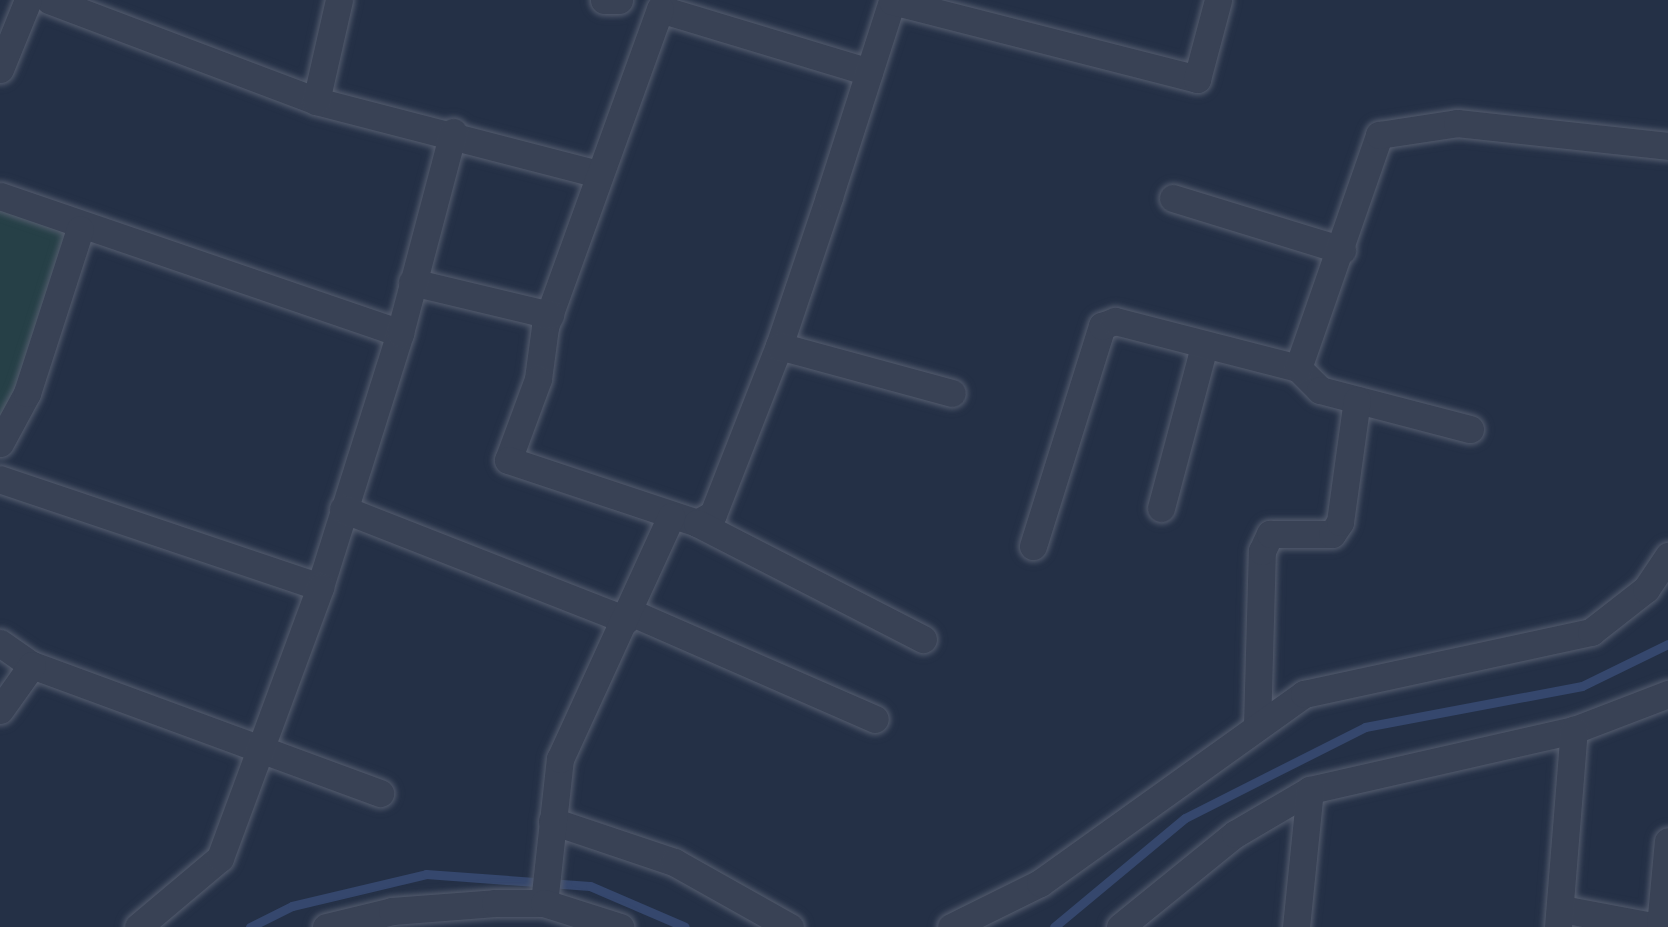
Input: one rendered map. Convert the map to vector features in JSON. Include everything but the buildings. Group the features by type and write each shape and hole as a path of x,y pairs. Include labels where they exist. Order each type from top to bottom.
{"street":[{"path":"0,69 28,0"},
{"path":"49,0 316,101 454,132 599,174"},
{"path":"316,101 339,0"},
{"path":"604,0 619,0"},
{"path":"544,897 560,759 628,616 684,519 724,499 893,0 1197,79 1218,0"},
{"path":"869,72 660,9 550,315 538,379 508,460 684,519 923,639"},
{"path":"1298,368 1342,250 1372,142 1389,130 1457,123 1668,146"},
{"path":"138,927 220,858 320,587 400,333 454,132"},
{"path":"0,196 80,229 400,333"},
{"path":"1173,198 1342,250"},
{"path":"0,443 27,393 80,229"},
{"path":"412,282 550,315"},
{"path":"1033,546 1102,326 1115,321 1298,368 1320,390 1470,429"},
{"path":"778,346 952,393"},
{"path":"1161,508 1204,346"},
{"path":"1257,726 1262,551 1270,534 1332,534 1340,522 1357,400"},
{"path":"0,479 320,587"},
{"path":"344,509 628,616 875,719"},
{"path":"951,927 1051,875 1257,726 1316,689 1591,632 1646,589 1668,556"},
{"path":"0,643 32,665 380,793"},
{"path":"0,710 32,665"},
{"path":"1120,927 1234,834 1310,790 1574,730 1668,694"},
{"path":"1574,730 1560,918 1659,927 1668,841"},
{"path":"1296,927 1310,790"},
{"path":"551,834 674,862 790,927"},
{"path":"326,927 419,918 544,897 620,927"}],"green space":[{"path":"0,206 65,233 0,437"}],"waterway":[{"path":"1054,927 1185,818 1365,727 1582,686 1668,644"},
{"path":"250,927 292,906 426,874 590,886 685,927"}]}
